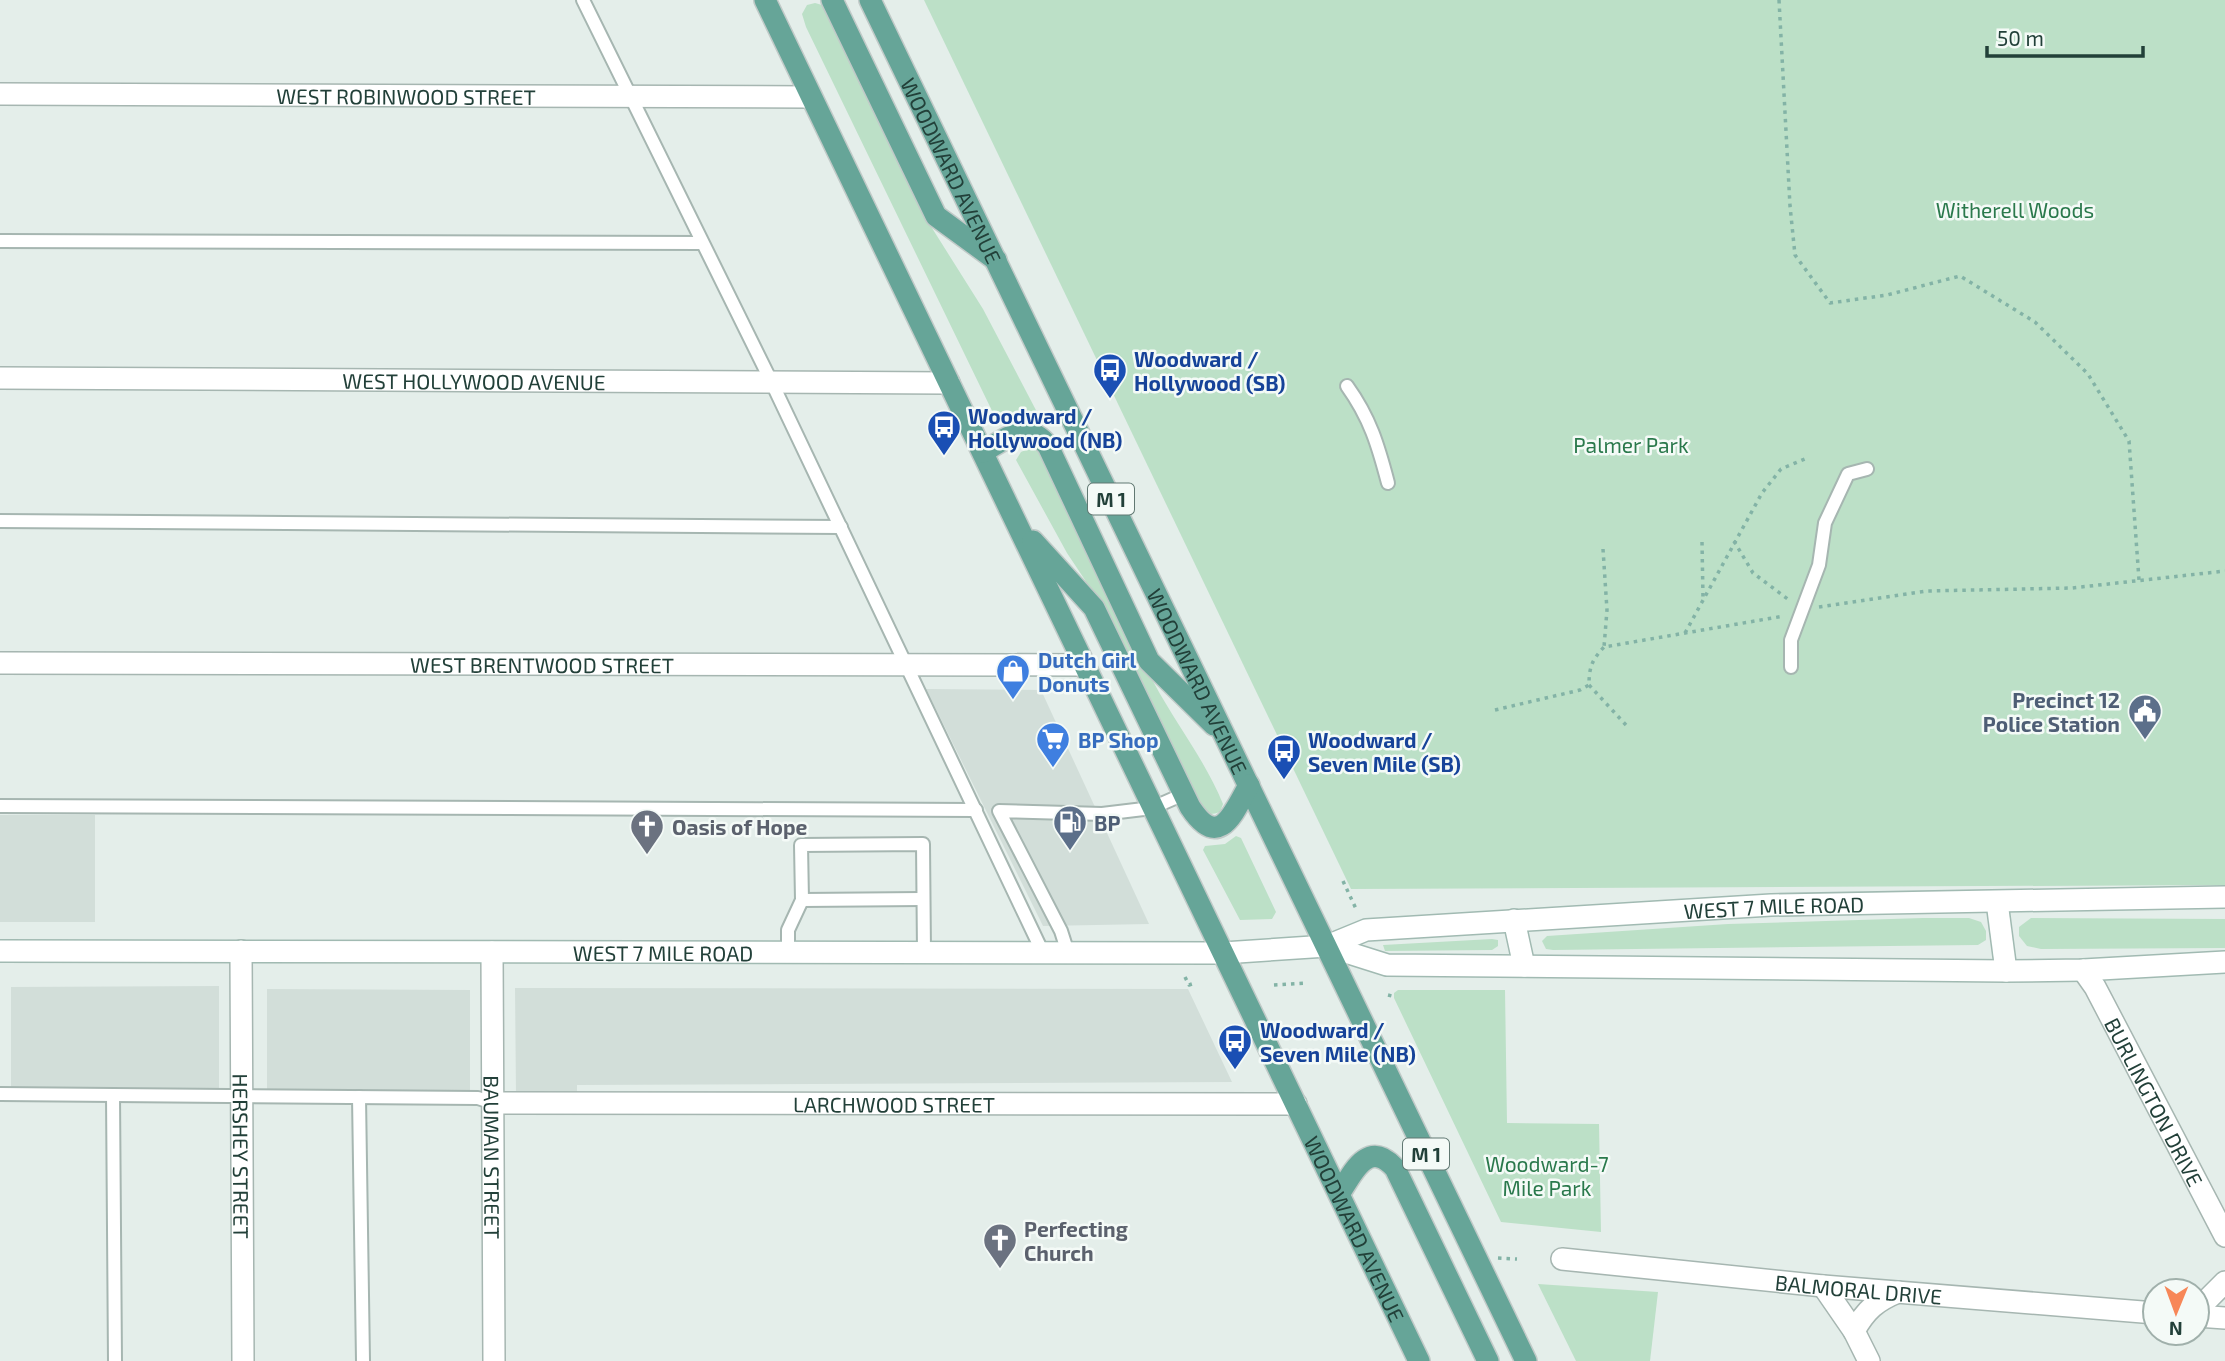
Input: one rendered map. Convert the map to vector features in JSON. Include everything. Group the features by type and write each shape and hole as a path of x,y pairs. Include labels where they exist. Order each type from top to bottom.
{"main road":[{"path":"832,0 936,216 998,261"},
{"name":"WOODWARD AVENUE","path":"870,0 1526,1361"},
{"name":"WOODWARD AVENUE","path":"771,2 811,97 1415,1352 1429,1361"},
{"path":"983,452 1021,433 1029,432 1043,439 1149,661 1225,736"},
{"path":"1018,524 1094,608 1201,824 1213,828 1224,825 1231,818 1249,785"},
{"path":"1340,1193 1362,1161 1373,1156 1386,1158 1395,1168 1488,1361"}],"street":[{"name":"WEST ROBINWOOD STREET","path":"0,94 811,97"},
{"name":"WEST HOLLYWOOD AVENUE","path":"0,378 949,383"},
{"name":"WEST BRENTWOOD STREET","path":"0,663 1084,665"},
{"name":"WEST 7 MILE ROAD","path":"0,951 1223,953 1327,946 1366,930 1771,905 2225,897"},
{"path":"1997,902 2006,971"},
{"path":"1514,920 1524,966"},
{"name":"WEST 7 MILE ROAD","path":"1327,946 1387,965 2006,971 2083,970 2225,962"},
{"name":"HERSHEY STREET","path":"241,951 243,1361"},
{"name":"BAUMAN STREET","path":"492,952 494,1361"},
{"name":"BURLINGTON DRIVE","path":"2083,970 2095,987 2225,1236"},
{"name":"LARCHWOOD STREET","path":"493,1103 1296,1104"},
{"name":"BALMORAL DRIVE","path":"1562,1259 1823,1286 2141,1311"},
{"path":"2211,1296 2225,1282"},
{"path":"1823,1286 1854,1331 1869,1361"},
{"path":"1854,1331 1865,1312 1878,1300 1900,1292"}],"lane":[{"path":"583,0 772,383 841,527 902,664 976,810 1043,953"},
{"path":"0,241 702,243"},
{"path":"1347,386 1363,408 1376,437 1388,483"},
{"path":"1791,667 1791,640 1819,565 1825,523 1848,474 1867,469"},
{"path":"0,521 841,527"},
{"path":"1068,953 1061,931 999,811 1102,814 1152,808 1184,794"},
{"path":"0,806 976,810"},
{"path":"788,953 788,930 802,900 801,845 923,844 924,953"},
{"path":"802,900 923,899"},
{"path":"0,1094 478,1098 493,1103"},
{"path":"113,1095 115,1361"},
{"path":"359,1097 363,1361"}],"path":[{"path":"1779,0 1795,255 1830,303 1887,295 1959,276 2035,322 2088,374 2129,441 2139,580"},
{"path":"1685,633 1762,493 1781,469 1807,458"},
{"path":"1734,541 1753,573 1802,610"},
{"path":"1702,542 1703,600"},
{"path":"1603,549 1607,610 1604,647"},
{"path":"1626,725 1589,685 1589,668 1604,647 1781,617 1802,610 1927,591 2072,587 2225,571"},
{"path":"1494,710 1580,690 1589,685"},
{"path":"1343,881 1359,916"},
{"path":"1185,977 1189,985 1192,984"},
{"path":"1274,985 1307,983"}],"shaded area":[{"path":"926,689 1041,690 1149,924 1043,926"},
{"path":"0,815 95,815 95,922 0,922"},
{"path":"219,986 219,1088 11,1089 11,987"},
{"path":"515,988 1188,989 1232,1082 577,1085 577,1094 516,1094"},
{"path":"267,989 470,990 470,1092 267,1091"}],"green space":[{"name":"Palmer Park","path":"924,0 2225,0 2225,885 1351,889"},
{"path":"807,5 822,5 827,11 932,228 983,309 1038,414 1035,417 1025,414 996,419 806,27 802,14"},
{"path":"1030,448 1039,452 1154,683 1208,772 1223,804 1220,812 1206,814 1195,806 1085,580 1067,553 1016,460 1021,452"},
{"path":"1236,836 1241,838 1276,912 1272,919 1240,920 1203,850 1205,846 1225,844"},
{"path":"1969,918 1981,922 1986,931 1986,940 1978,945 1553,950 1546,949 1542,941 1547,936 1728,924"},
{"path":"2031,918 2225,919 2225,948 2041,949 2027,946 2019,936 2019,927"},
{"path":"1498,940 1498,946 1492,950 1385,951 1383,945"},
{"name":"Woodward-7 Mile Park","path":"1398,990 1505,990 1507,1123 1599,1124 1601,1232 1501,1222 1394,998 1394,993"},
{"path":"1538,1284 1658,1292 1650,1361 1576,1361"}],"place":[{"name":"Woodward / Hollywood (SB)","path":"1110,400"},
{"name":"Woodward / Hollywood (NB)","path":"944,457"},
{"name":"Dutch Girl Donuts","path":"1013,701"},
{"name":"Precinct 12 Police Station","path":"2145,741"},
{"name":"BP Shop","path":"1053,769"},
{"name":"Woodward / Seven Mile (SB)","path":"1284,781"},
{"name":"BP","path":"1070,852"},
{"name":"Oasis of Hope","path":"647,856"},
{"name":"Woodward / Seven Mile (NB)","path":"1235,1071"},
{"name":"Perfecting Church","path":"1000,1270"}],"park label":[{"name":"Witherell Woods","path":"2015,209"}]}
